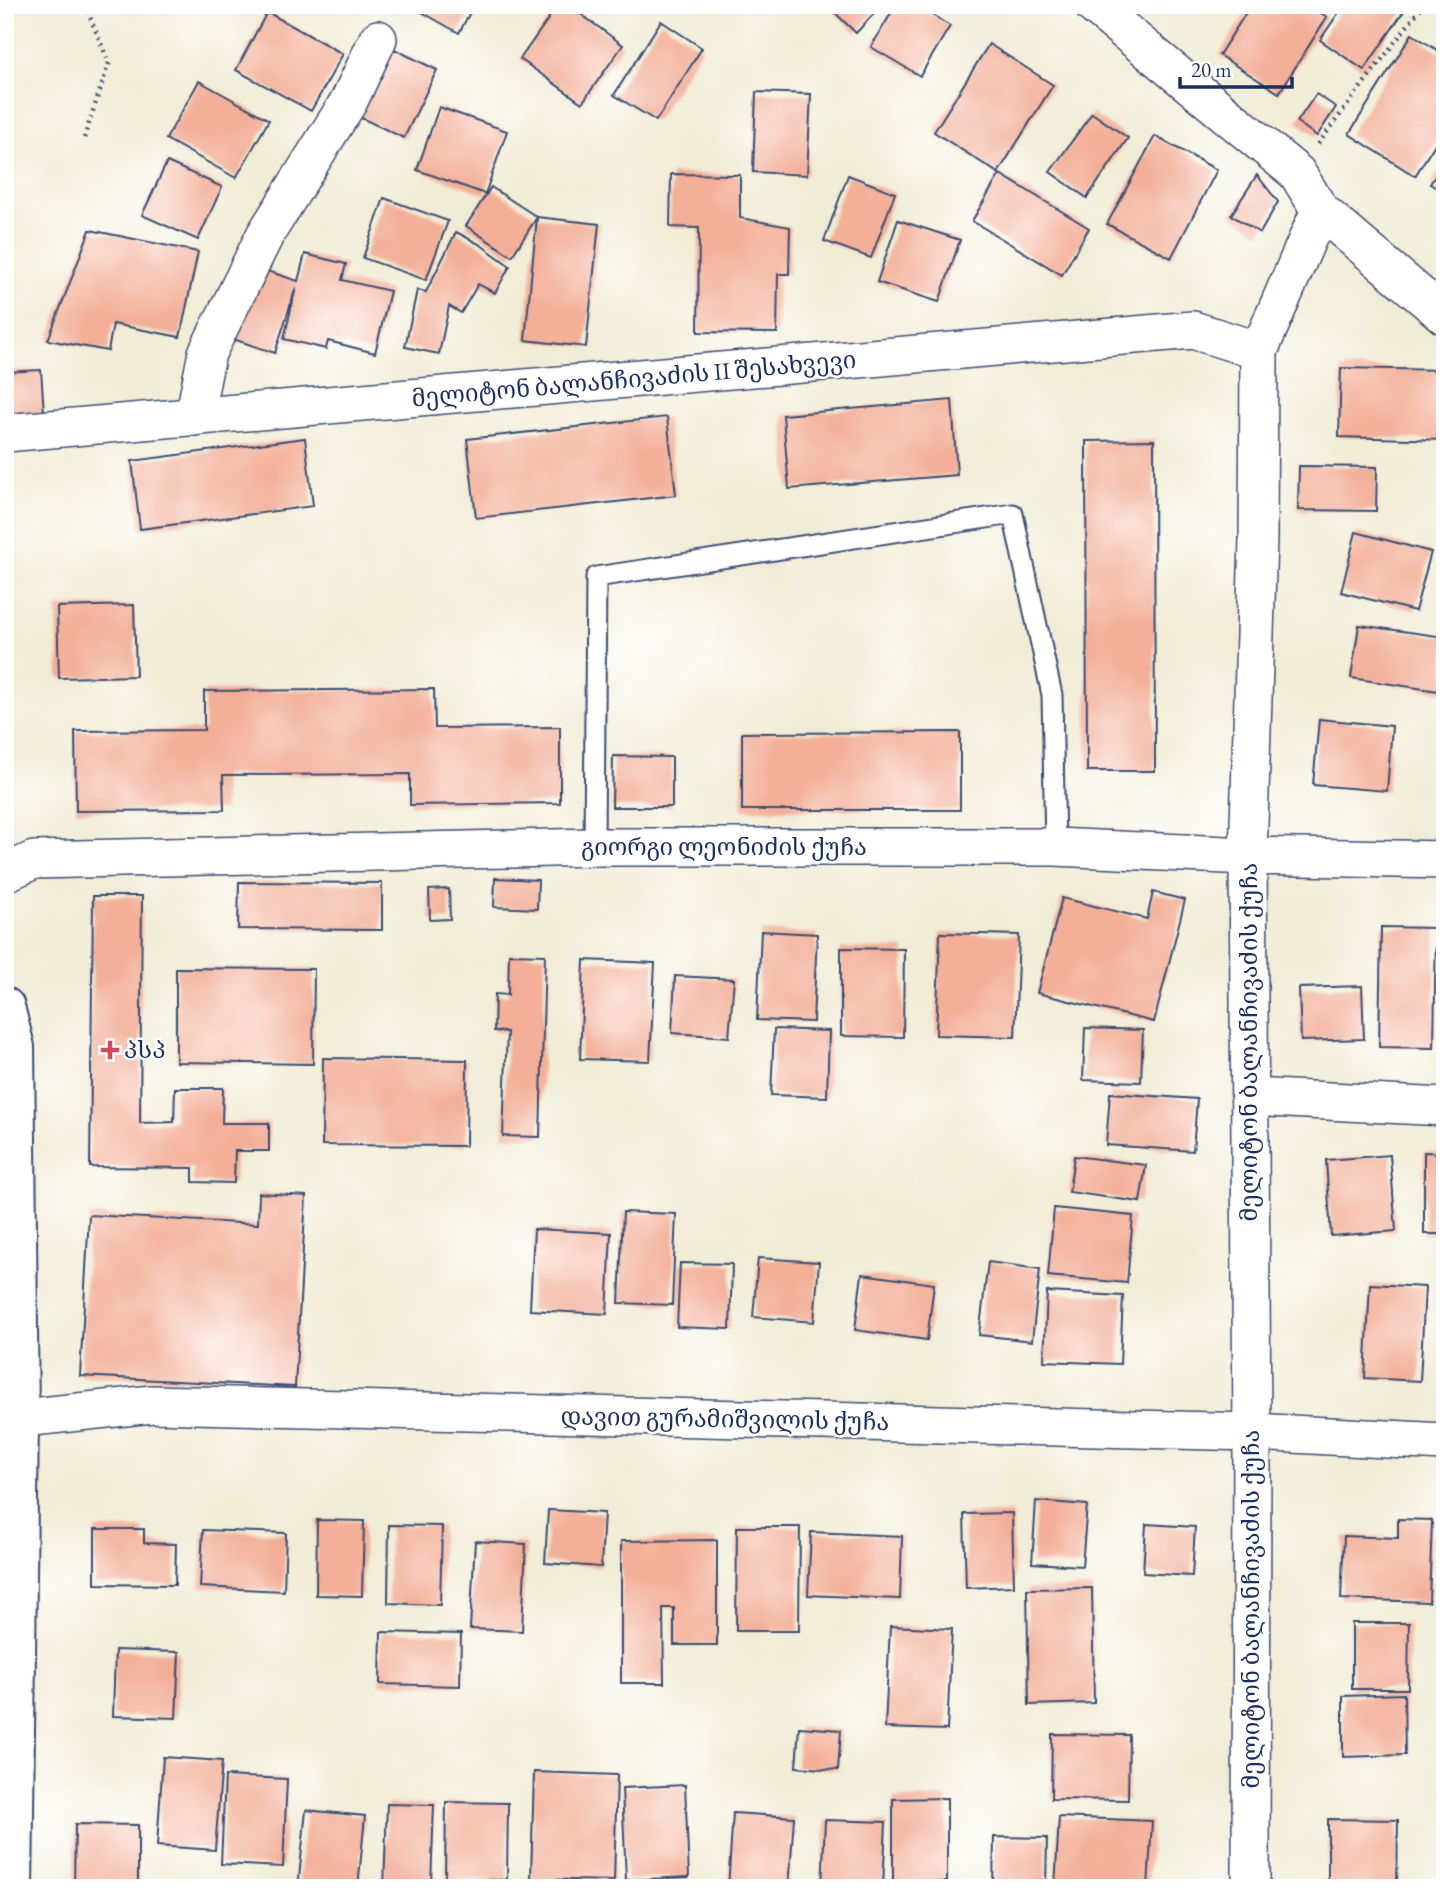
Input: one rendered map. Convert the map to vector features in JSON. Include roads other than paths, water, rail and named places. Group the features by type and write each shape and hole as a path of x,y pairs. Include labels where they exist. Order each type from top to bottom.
{"street":[{"path":"1093,5 1297,173 1320,210 1445,316"},
{"path":"194,417 207,353 265,235 349,101 378,39"},
{"name":"მელიტონ ბალანჩივაძის ქუჩა","path":"1251,1888 1252,1432 1248,856 1258,539 1259,351 1320,210"},
{"name":"მელიტონ ბალანჩივაძის II შესახვევი","path":"5,433 1193,330 1259,351"},
{"name":"გიორგი ლეონიძის ქუჩა","path":"5,873 34,860 594,847 1055,847 1248,856 1445,860"},
{"path":"5,1007 15,1047 12,1420 13,1888"},
{"path":"1250,1097 1445,1107"},
{"name":"დავით გურამიშვილის ქუჩა","path":"12,1420 152,1404 1252,1432 1445,1442"}],"lane":[{"path":"594,847 596,577 1013,514 1052,695 1055,847"}],"place":[{"name":"პსპ","path":"110,1050"}]}
